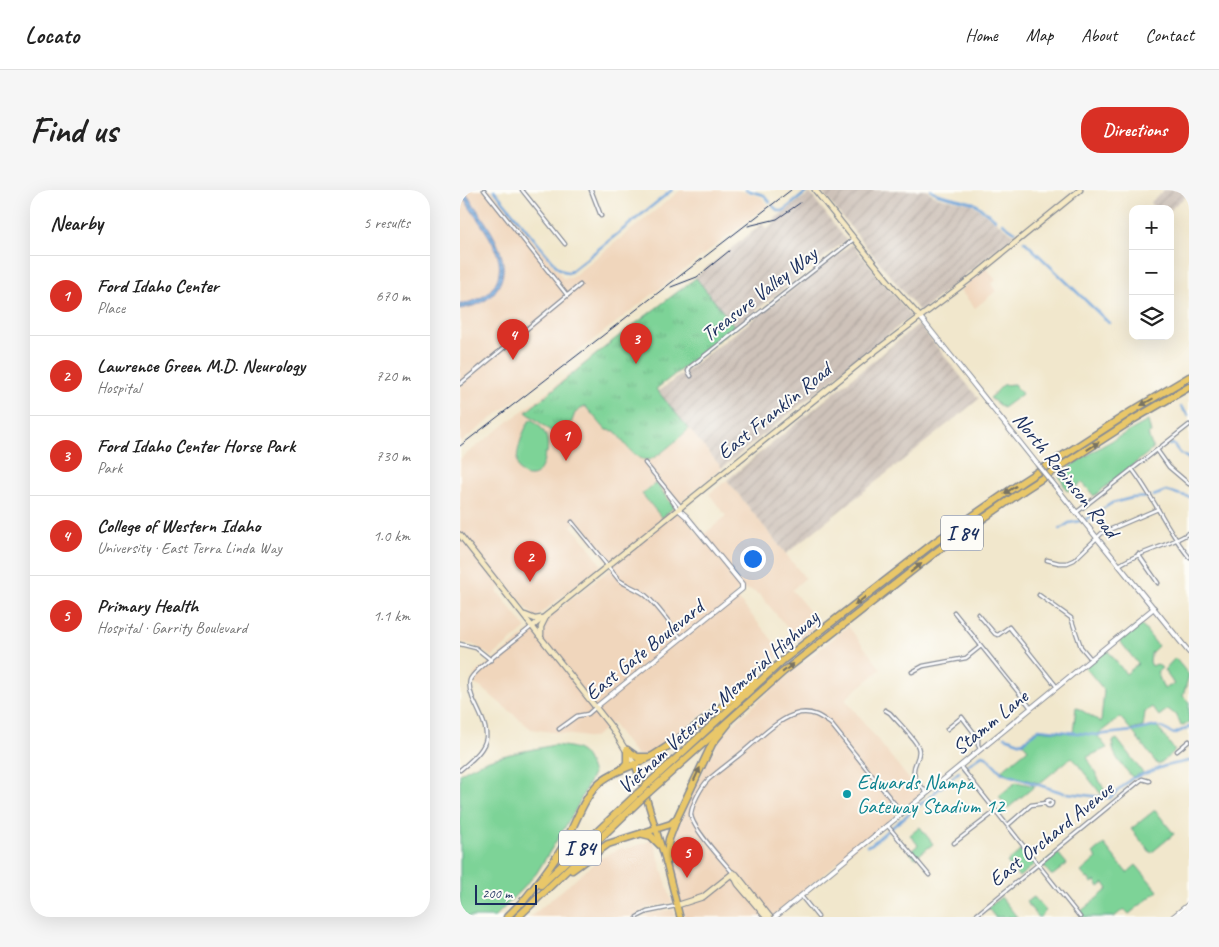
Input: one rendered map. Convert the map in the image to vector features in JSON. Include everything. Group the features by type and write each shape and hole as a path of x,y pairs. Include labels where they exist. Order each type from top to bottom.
{"highway":[{"name":"Vietnam Veterans Memorial Highway","path":"518,917 639,797 648,784 782,661 935,542 988,505 1132,411 1189,377"},
{"name":"Vietnam Veterans Memorial Highway","path":"506,917 639,797 649,792 783,672 888,589 990,512 1134,419 1189,387"},
{"path":"620,770 652,756 782,661"},
{"path":"666,862 669,839 677,818 712,744 751,700"},
{"path":"627,750 638,757 652,756"},
{"path":"522,903 560,852 593,790 602,781 627,764 627,750"},
{"path":"542,894 600,849 619,840 671,824 677,818"},
{"path":"637,835 651,836 660,845"}],"main road":[{"path":"816,190 920,317"},
{"name":"East Franklin Road","path":"533,626 870,355 978,273 1080,190"},
{"path":"460,535 541,636 627,750 643,787 666,862 680,917"},
{"path":"523,613 535,619 545,616"},
{"path":"541,636 541,627 545,616"},
{"path":"678,905 703,897 733,873"},
{"path":"733,873 738,884 766,917"},
{"path":"733,873 770,917"},
{"path":"724,880 732,880 738,884"}],"street":[{"path":"484,190 567,295"},
{"path":"522,190 565,244"},
{"path":"590,190 601,216"},
{"name":"Treasure Valley Way","path":"691,376 688,371 690,366 855,238"},
{"path":"460,384 580,285"},
{"name":"North Robinson Road","path":"920,317 1189,652"},
{"path":"1077,512 1189,425"},
{"path":"1156,450 1174,471 1189,484"},
{"path":"645,464 680,509"},
{"path":"1132,469 1146,487 1176,540 1189,557"},
{"name":"East Gate Boulevard","path":"559,729 577,716 588,714 743,588 742,584 680,509"},
{"path":"1047,560 1067,563 1074,560 1082,554 1090,543 1111,528 1158,509"},
{"path":"572,522 622,583 647,596 682,639"},
{"path":"1119,565 1138,554 1176,540 1189,533"},
{"path":"1138,554 1158,583"},
{"path":"1039,595 1071,618 1081,647 1091,659"},
{"name":"Stamm Lane","path":"775,917 1154,608"},
{"path":"954,612 1031,708"},
{"path":"978,614 995,634 998,635 1009,627 1057,687"},
{"name":"East Franklin Road","path":"460,770 479,754 486,740 485,723 469,685 473,675 533,626"},
{"path":"460,644 476,648 491,660"},
{"path":"912,672 923,666 966,658 981,646"},
{"path":"884,710 890,714 918,747 914,774 916,780 927,793"},
{"path":"733,873 695,827 691,815 693,806 707,782 780,722 802,713 818,715 831,724 902,813"},
{"path":"947,729 962,717 978,738 980,749"},
{"path":"1177,751 1189,741"},
{"path":"960,766 1080,917"},
{"name":"East Orchard Avenue","path":"974,917 1142,780 1149,781"},
{"path":"1008,825 1031,805 1046,803"},
{"path":"954,843 996,811"},
{"path":"887,825 929,875"},
{"path":"801,896 818,917"},
{"path":"1173,917 1189,904"},
{"path":"637,917 647,912 678,905"}],"shaded area":[{"path":"460,190 491,190 563,278 571,278 681,190 737,190 761,197 768,205 460,443 460,200 463,197 460,195"},
{"path":"820,190 926,190 937,197 972,204 1014,235 920,312"},
{"path":"1164,190 1187,190 1189,194 1174,206 1152,205 1150,203"},
{"path":"810,193 846,240 735,327 695,277 762,224 767,229 776,222 774,219"},
{"path":"852,244 911,316 722,468 658,392"},
{"path":"986,268 996,280 991,284 996,291 975,308 960,290"},
{"path":"916,326 920,326 979,399 786,554 727,480"},
{"path":"615,339 722,468 675,506 701,537 726,516 709,494 727,480 805,578 792,590 820,624 798,641 761,596 751,590 740,589 734,594 783,653 653,753 644,756 637,755 633,751 612,723 593,738 531,729 482,688 472,683 475,674 613,567 576,522 571,526 588,545 601,565 537,617 533,616 504,580 497,591 526,628 492,657 474,645 460,642 460,459"},
{"path":"848,626 881,669 845,699 921,794 771,917 685,917 670,856 671,846 673,836 717,744 731,726 781,681"},
{"path":"650,838 654,842 672,903 648,908 634,917 530,917 601,858 621,848 625,849 648,842"},
{"path":"674,909 675,917 641,917 649,913"}],"green space":[{"path":"696,278 735,327 656,389 689,429 662,452 651,459 642,459 629,449 615,431 606,430 585,406 575,413 568,432 556,435 526,412 615,339"},
{"path":"1014,384 1022,394 1003,408 990,398 1003,385"},
{"path":"530,420 533,420 541,427 547,438 547,453 545,453 543,464 533,476 523,474 517,465 518,452 524,430"},
{"path":"1148,421 1151,433 1148,434 1153,449 1094,496 1082,482 1075,488 1067,491 1059,475 1104,445"},
{"path":"656,483 674,507 662,518 642,494"},
{"path":"1140,623 1158,646 1151,653 1150,662 1152,666 1157,664 1162,668 1157,672 1164,689 1174,684 1164,670 1175,658 1189,675 1183,696 1189,702 1189,723 1181,726 1177,716 1168,709 1159,716 1152,707 1145,712 1143,727 1131,730 1120,717 1097,735 1107,748 1087,757 1106,793 1101,794 1072,757 1040,783 1006,775 1002,770 1028,749 1022,742 1036,730 1073,733 1076,707 1101,722 1104,690 1085,667 1107,650 1126,674 1138,664 1119,640"},
{"path":"1157,726 1175,751 1158,765 1132,731"},
{"path":"1117,739 1143,773 1132,777 1122,765 1113,746 1113,741"},
{"path":"554,745 570,747 580,751 584,754 590,765 593,774 576,809 536,874 495,917 460,917 460,774 493,759"},
{"path":"1016,782 1035,786 1008,808 999,796"},
{"path":"1155,810 1174,834 1151,853 1131,829"},
{"path":"920,827 933,844 915,858 910,852 918,845 910,835"},
{"path":"1104,844 1127,873 1136,865 1158,891 1129,914 1124,909 1114,917 1084,917 1080,912 1108,889 1104,883 1099,887 1095,881 1092,883 1081,872 1097,858 1093,853"},
{"path":"1023,849 1035,864 1019,877 1007,862"},
{"path":"1057,852 1067,864 1051,875 1042,864"},
{"path":"1001,897 1017,917 995,917 988,908"},
{"path":"1034,897 1046,911 1040,917 1026,902"}],"water":[{"path":"460,190 464,190 494,236 503,262 503,275 498,287 486,300 460,309 460,304 478,299 490,291 499,275 499,262 496,250 489,237"}],"waterway":[{"path":"494,190 558,268 567,273 672,190"},
{"path":"746,190 764,195 770,202"},
{"path":"773,206 778,211 783,211 809,190"},
{"path":"931,190 938,194 974,203 995,219"},
{"path":"1002,223 1015,232"},
{"path":"1024,241 1109,323"},
{"path":"1181,407 1188,415"},
{"path":"1169,445 1173,444 1180,453 1189,459"},
{"path":"1153,496 1166,491 1189,497"},
{"path":"1085,520 1112,503 1132,498 1149,497"},
{"path":"1060,529 1069,523 1080,521"},
{"path":"1005,737 1022,743 1039,729 1096,735 1157,726"},
{"path":"1160,727 1174,734 1189,727"},
{"path":"964,768 982,755 986,756 1002,773 1064,793"},
{"path":"1133,778 1165,766 1189,761"},
{"path":"929,797 959,772"},
{"path":"1111,797 1131,779"},
{"path":"1067,793 1110,798"},
{"path":"890,829 927,799"},
{"path":"867,846 888,830"}],"railway":[{"path":"460,446 791,190"},
{"path":"748,226 777,219 800,203"},
{"path":"671,287 697,277 729,251"}],"place":[{"name":"College of Western Idaho","path":"513,360"},
{"name":"Ford Idaho Center Horse Park","path":"636,364"},
{"name":"Ford Idaho Center","path":"566,461"},
{"name":"Lawrence Green M.D. Neurology","path":"530,582"},
{"name":"Edwards Nampa Gateway Stadium 12","path":"847,794"},
{"name":"Primary Health","path":"687,878"}]}
